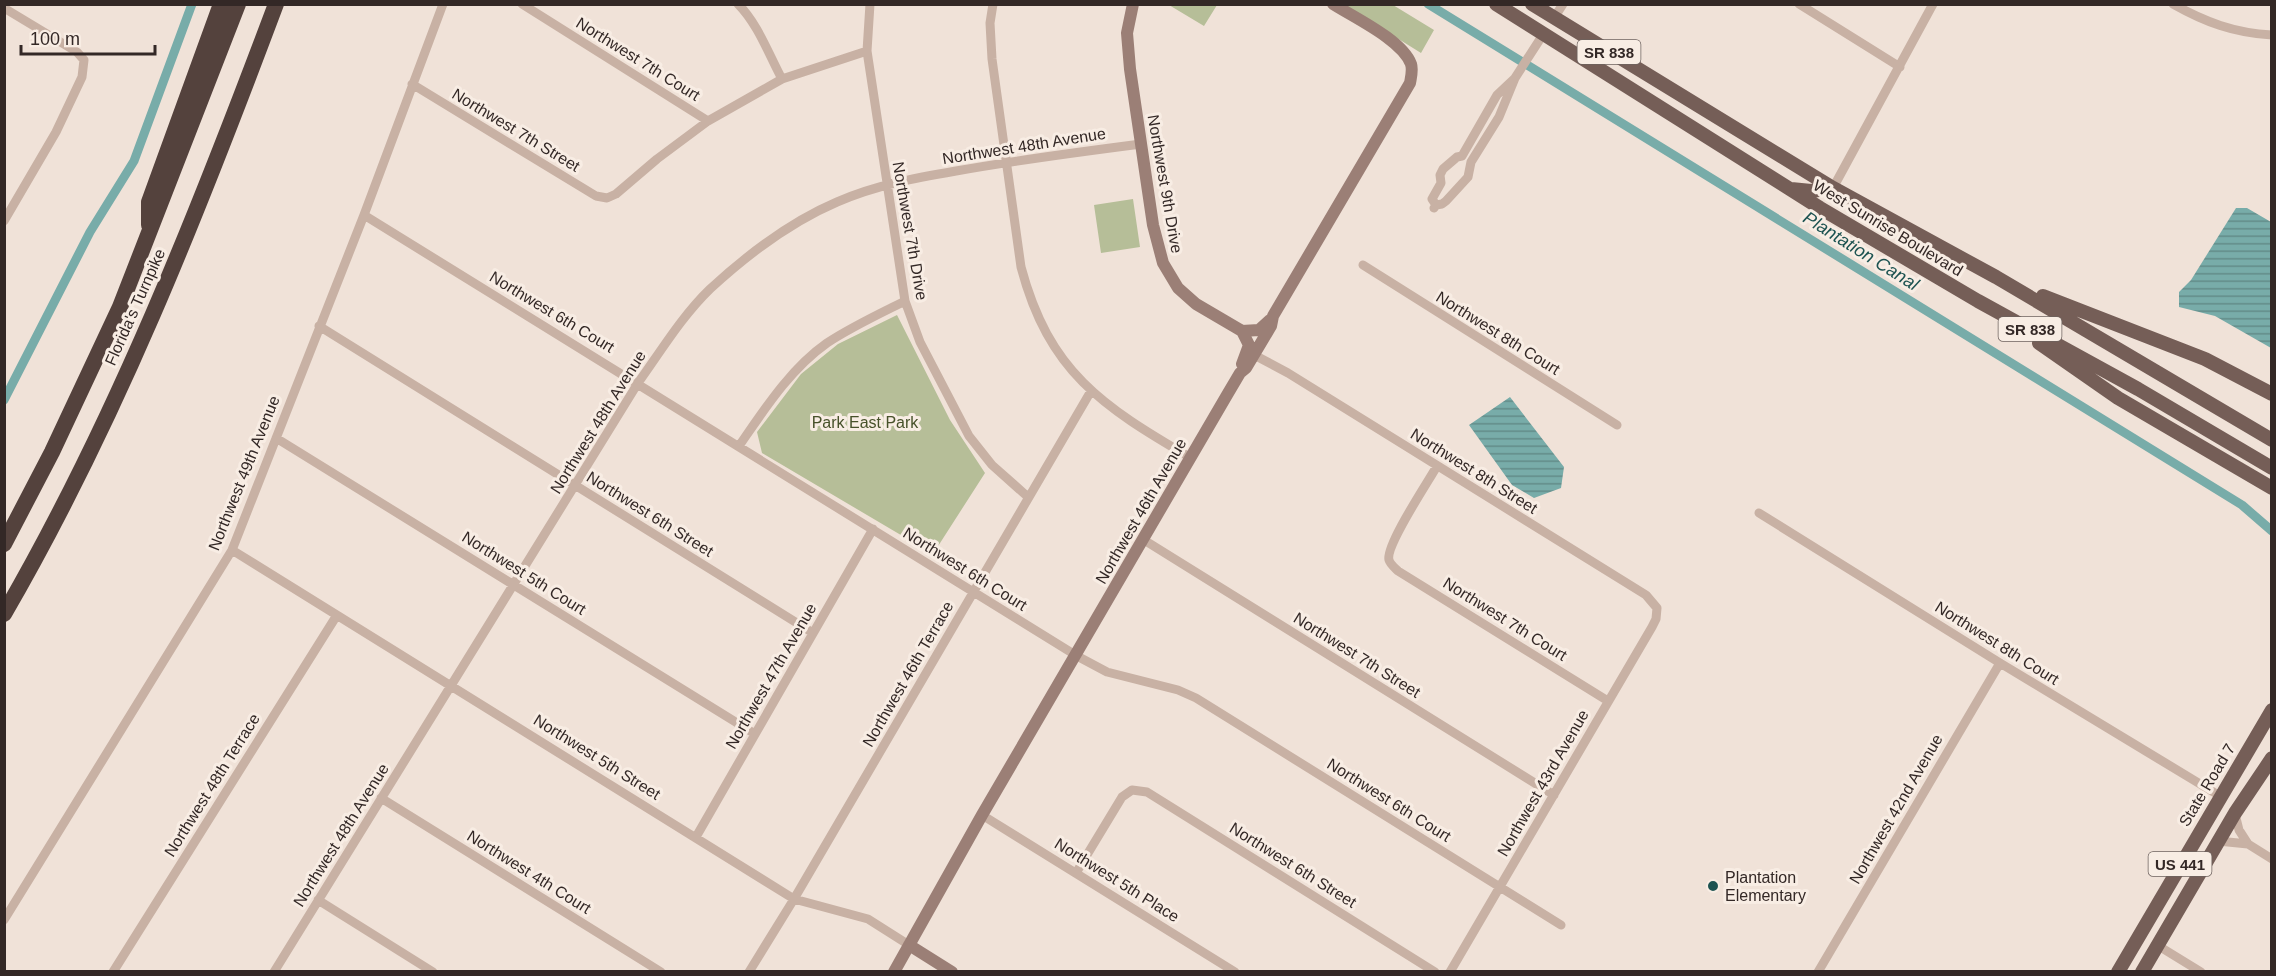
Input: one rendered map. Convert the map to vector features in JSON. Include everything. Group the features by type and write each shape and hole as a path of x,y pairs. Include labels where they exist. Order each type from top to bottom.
{"highway":[{"path":"148,234 148,201 221,4"},
{"name":"Florida's Turnpike","path":"4,544 52,452 111,327 238,4"},
{"name":"Florida's Turnpike","path":"4,614 80,474 160,298 276,4"},
{"path":"265,36 289,4"}],"main road":[{"name":"West Sunrise Boulevard","path":"1496,4 1789,188 1978,301 2138,389 2271,468"},
{"name":"West Sunrise Boulevard","path":"1532,4 1833,188 1996,277 2271,440"},
{"path":"1522,20 1554,18"},
{"path":"1544,33 1553,27 1570,28"},
{"path":"1789,188 1811,190 1833,188"},
{"path":"1996,277 2125,330 2205,359 2271,394"},
{"path":"1978,301 2118,398 2271,488"},
{"name":"State Road 7","path":"2118,972 2271,710"},
{"name":"US 441","path":"2142,972 2218,841 2271,758"},
{"path":"2218,841 2221,818 2220,796"}],"street":[{"name":"Northwest 49th Avenue","path":"4,920 232,550 364,214 443,4"},
{"name":"Northwest 7th Court","path":"522,4 708,121"},
{"path":"738,4 744,10 782,79"},
{"name":"Northwest 7th Drive","path":"870,4 867,51 905,301 920,342 969,436 992,465 1028,497"},
{"path":"993,4 990,23 992,59 1021,267 1029,298 1045,333 1068,366 1091,392 1130,422 1191,458"},
{"name":"Northwest 9th Drive","path":"1133,4 1127,33 1130,69 1153,225 1162,263 1178,288 1196,304 1242,331"},
{"path":"1248,358 1249,345 1242,331 1259,330 1273,316 1410,83 1412,67 1406,54 1395,43 1333,4"},
{"path":"1554,18 1563,4"},
{"path":"1799,4 1900,67"},
{"path":"1833,188 1933,4"},
{"path":"2172,4 2222,28 2271,35"},
{"path":"4,8 77,52 84,60 82,77 56,132 4,221"},
{"path":"1515,78 1497,95 1462,156 1457,157 1443,169 1440,176 1441,183 1432,199 1435,206 1442,204 1468,177 1471,162 1499,117 1515,78 1544,33"},
{"path":"708,121 782,79 867,51"},
{"name":"Northwest 7th Street","path":"412,84 596,196 607,198 616,195 657,159 708,121"},
{"name":"Northwest 48th Avenue","path":"274,972 639,383 681,321 709,290 795,223 838,202 886,184 1006,162 1141,144"},
{"path":"1441,183 1455,192"},
{"name":"Northwest 6th Court","path":"364,214 1077,656 1107,672 1178,690 1196,698 1561,925"},
{"name":"Northwest 8th Court","path":"1363,265 1617,425"},
{"path":"739,446 769,403 793,374 826,344 864,321 905,301"},
{"path":"1248,358 1271,326 1273,316"},
{"name":"Northwest 6th Street","path":"319,326 813,633"},
{"path":"1262,340 1262,353 1270,364"},
{"name":"Northwest 8th Street","path":"1248,358 1258,357 1437,466 1646,595 1657,608"},
{"name":"Northwest 46th Avenue","path":"894,972 982,815 1077,656 1248,358"},
{"name":"Northwest 46th Terrace","path":"749,972 1091,392"},
{"name":"Northwest 5th Court","path":"276,438 755,734"},
{"name":"Northwest 7th Court","path":"1437,466 1391,544 1389,560 1398,571 1608,700"},
{"name":"Northwest 8th Court","path":"1760,513 2000,663 2220,796"},
{"name":"Northwest 47th Avenue","path":"696,837 873,529"},
{"name":"Northwest 7th Street","path":"1144,540 1554,795"},
{"name":"Northwest 5th Street","path":"232,550 794,899 868,919 952,972"},
{"name":"Northwest 43rd Avenue","path":"1450,972 1652,627 1656,619 1657,608"},
{"name":"Northwest 48th Terrace","path":"113,972 337,615"},
{"name":"Northwest 42nd Avenue","path":"1818,972 2000,663"},
{"name":"Northwest 6th Street","path":"1076,873 1122,797 1132,790 1147,792 1436,972"},
{"name":"Northwest 4th Court","path":"381,798 661,972"},
{"path":"2235,813 2239,830 2248,844 2271,859"},
{"name":"Northwest 5th Place","path":"982,815 1236,972"},
{"path":"2218,841 2248,844"},
{"path":"318,900 433,972"},
{"path":"2157,945 2201,972"}],"green space":[{"path":"1169,5 1217,5 1204,26"},
{"path":"1344,5 1393,5 1434,30 1421,53"},
{"path":"1133,199 1140,247 1101,253 1094,205"},
{"name":"Park East Park","path":"897,315 950,420 985,473 933,554 762,453 757,432 801,374 838,344"}],"water":[{"path":"2236,208 2247,208 2271,222 2271,348 2215,316 2179,307 2179,292 2191,280"},
{"path":"1510,397 1564,467 1561,488 1534,498 1512,485 1469,425"}],"waterway":[{"path":"4,400 90,232 134,161 192,4"},
{"name":"Plantation Canal","path":"1428,4 2242,505 2272,531"}],"place":[{"name":"Plantation Elementary","path":"1713,886"}]}
